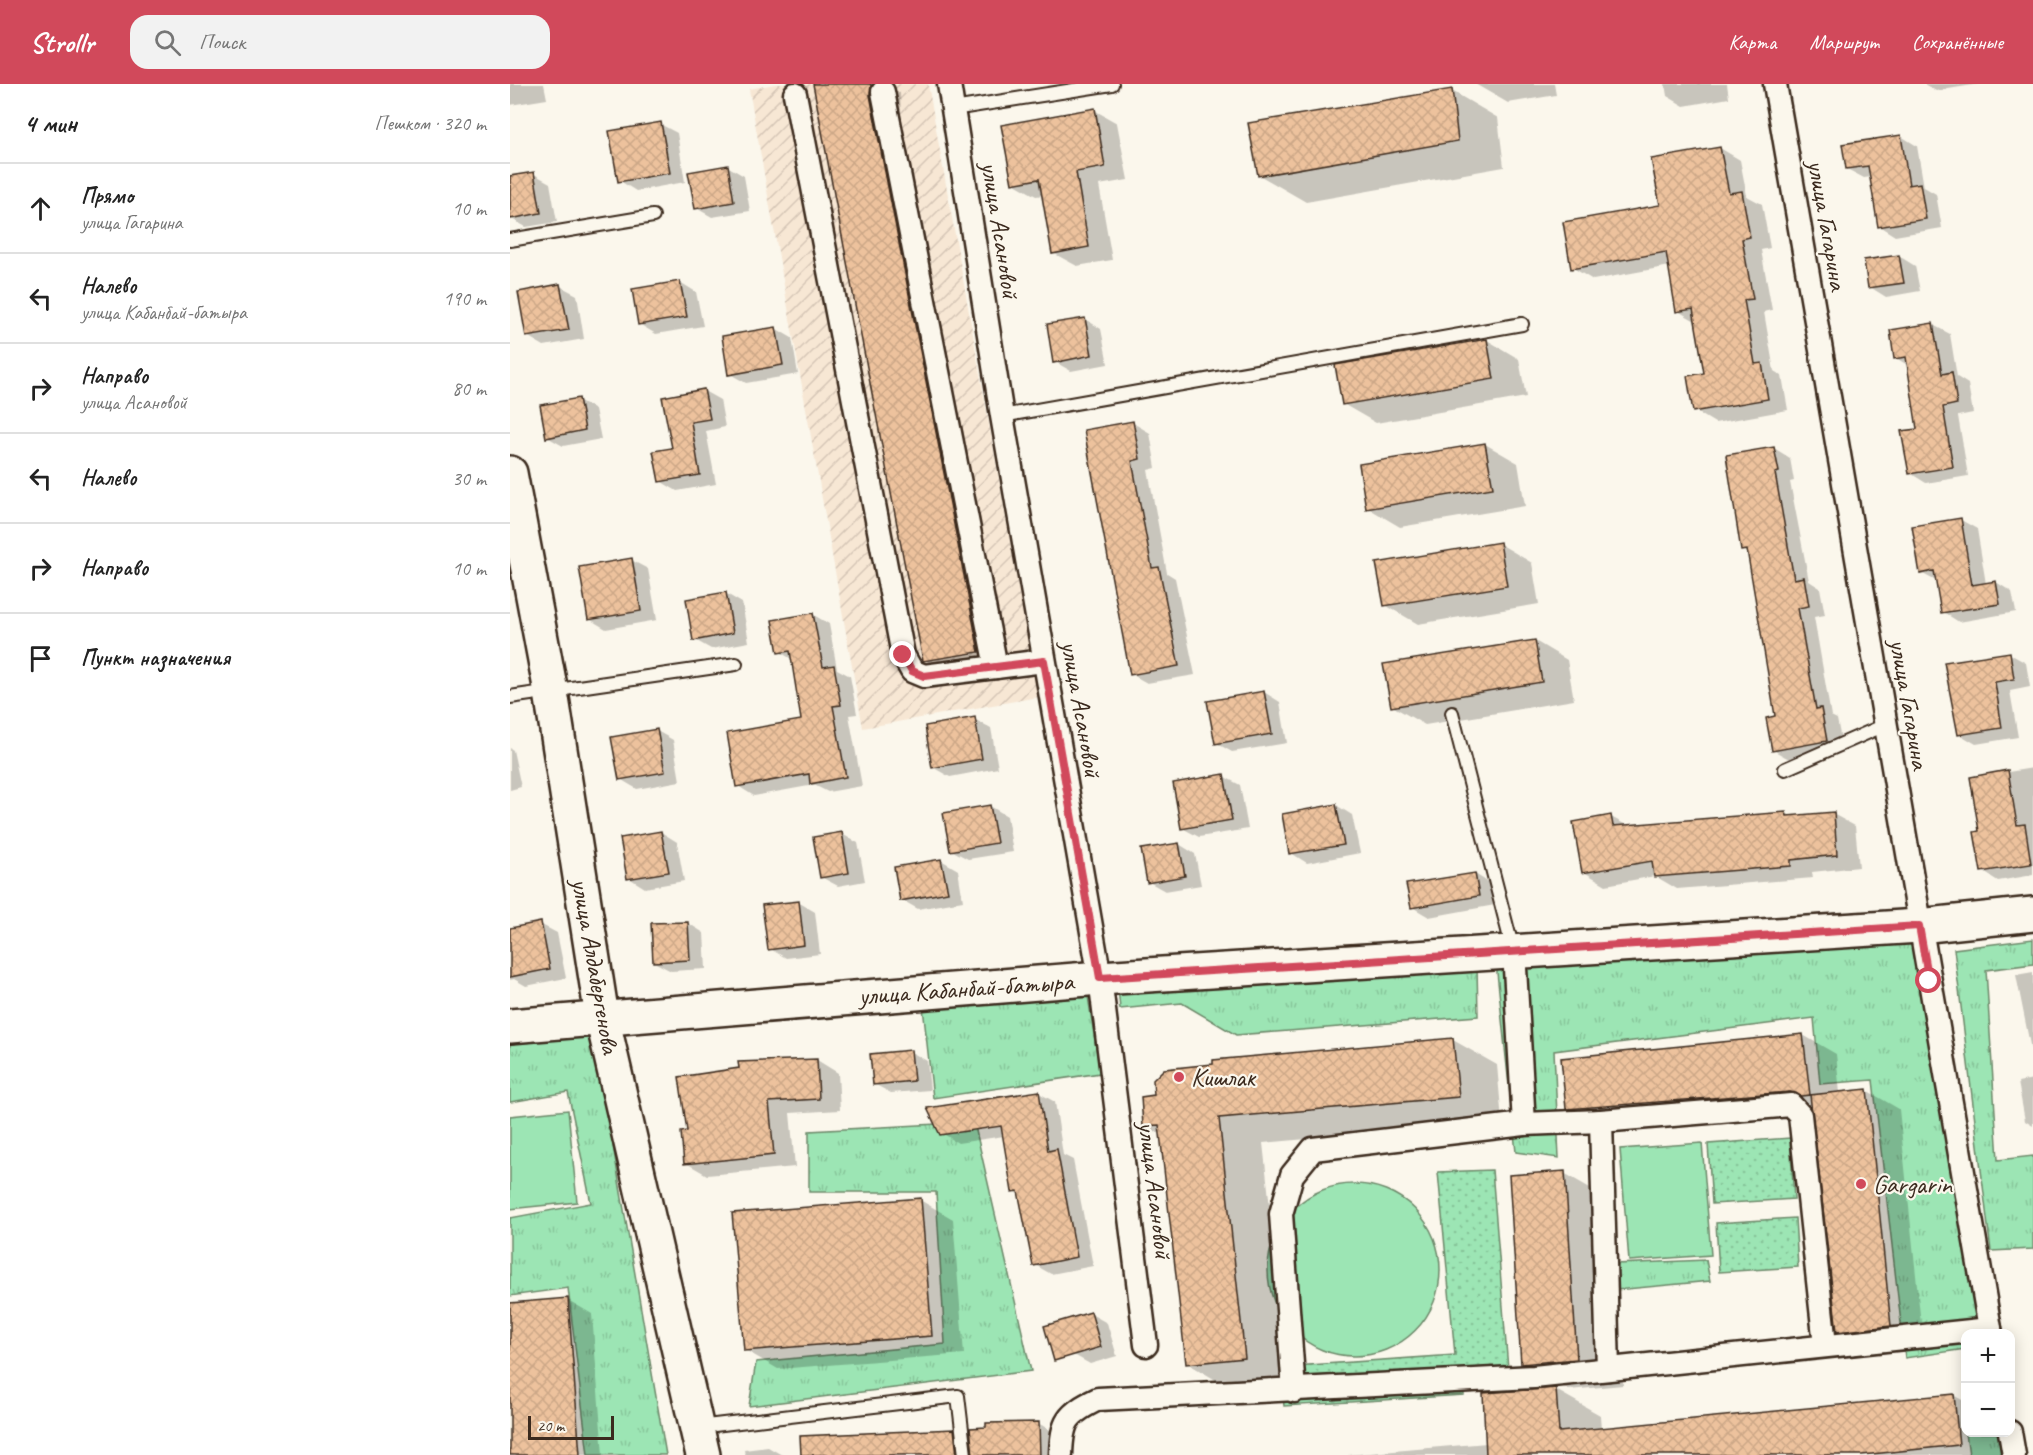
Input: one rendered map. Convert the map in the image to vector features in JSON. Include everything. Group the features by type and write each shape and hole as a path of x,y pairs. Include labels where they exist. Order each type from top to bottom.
{"main road":[{"name":"улица Алдабергенова","path":"510,473 551,692 602,1017 700,1441"},
{"name":"улица Кабанбай-батыра","path":"510,1026 1100,978 1919,926 2033,914"}],"street":[{"name":"улица Асановой","path":"948,84 1002,416 1100,978 1146,1345"},
{"name":"улица Гагарина","path":"1775,84 1919,926 1991,1329"},
{"path":"884,92 996,667"},
{"path":"795,94 903,655 912,671 924,676 1044,661"},
{"path":"1514,951 1524,1124"},
{"path":"1294,1391 1281,1214 1293,1175 1313,1149 1524,1124 1601,1121 1791,1105 1800,1114 1825,1345"},
{"path":"1601,1121 1608,1369"},
{"path":"1061,1455 1062,1429 1077,1409 1098,1399 1294,1391 1534,1377 1825,1345 1961,1334"},
{"path":"2011,1437 2014,1455"}],"lane":[{"path":"953,109 1112,84"},
{"path":"510,240 653,216"},
{"path":"1002,416 1522,324"},
{"path":"510,697 736,664"},
{"path":"1452,713 1514,951"},
{"path":"1785,770 1885,725"},
{"path":"700,1441 958,1396 965,1455"}],"shaded area":[{"path":"775,84 928,84 1038,697 863,728 749,89"}],"green space":[{"path":"1913,935 1982,1329 1961,1329 1961,1350 1905,1358 1873,1080 1820,1084 1814,1018 1554,1051 1559,1158 1516,1152 1496,963"},
{"path":"2033,939 2033,964 1986,970 1998,1160 2033,1156 2033,1249 1991,1251 1954,949"},
{"path":"1477,967 1478,1016 1236,1035 1182,1003 1120,1009 1118,987"},
{"path":"1087,990 1100,1073 933,1098 922,998"},
{"path":"594,1035 666,1455 588,1455 568,1288 510,1296 510,1218 591,1203 568,1092 510,1102 510,1043"},
{"path":"568,1110 577,1202 510,1209 510,1116"},
{"path":"974,1122 1031,1371 749,1406 756,1362 945,1344 936,1192 809,1192 809,1131"},
{"path":"1790,1138 1794,1199 1712,1204 1708,1144"},
{"path":"1702,1143 1711,1255 1629,1261 1620,1149"},
{"path":"1492,1170 1508,1369 1464,1373 1464,1395 1284,1406 1280,1367 1455,1355 1438,1172"},
{"path":"1354,1184 1387,1190 1402,1198 1415,1209 1426,1222 1434,1237 1440,1270 1434,1303 1426,1318 1415,1331 1402,1342 1387,1350 1354,1356 1321,1350 1306,1342 1293,1331 1282,1318 1274,1303 1268,1270 1274,1237 1282,1222 1293,1209 1306,1198 1321,1190"},
{"path":"1795,1218 1798,1267 1719,1272 1716,1223"},
{"path":"1706,1260 1710,1281 1616,1290 1616,1264"},
{"path":"1967,1437 2011,1437 2014,1455 1969,1455"}],"building":[{"path":"813,84 871,84 870,95 979,652 923,661"},
{"path":"1452,89 1458,141 1258,176 1248,123"},
{"path":"1095,108 1105,167 1076,172 1089,247 1052,254 1039,179 1012,184 1001,125"},
{"path":"661,122 670,173 618,182 609,131"},
{"path":"1901,135 1909,185 1920,183 1926,219 1878,227 1868,166 1846,169 1842,144"},
{"path":"1720,147 1729,193 1742,191 1750,237 1742,239 1753,299 1744,300 1755,364 1762,363 1768,399 1693,412 1687,376 1704,373 1693,309 1676,312 1666,252 1571,269 1563,222 1660,205 1651,159"},
{"path":"728,165 734,202 695,209 688,172"},
{"path":"534,172 541,213 510,219 510,176"},
{"path":"1899,255 1904,283 1868,288 1864,260"},
{"path":"680,281 687,317 638,325 632,289"},
{"path":"560,284 569,330 526,337 518,292"},
{"path":"1085,318 1092,355 1053,363 1047,324"},
{"path":"1933,323 1942,374 1952,372 1957,404 1943,407 1953,467 1909,474 1901,431 1917,429 1906,357 1894,359 1890,330"},
{"path":"776,327 783,365 728,375 722,336"},
{"path":"1487,339 1494,379 1342,405 1335,365"},
{"path":"704,389 710,419 691,422 700,475 659,482 653,451 672,448 662,397"},
{"path":"579,398 585,430 546,438 540,405"},
{"path":"1133,421 1140,459 1132,461 1152,568 1159,567 1179,666 1130,675 1084,430"},
{"path":"1485,443 1493,488 1366,509 1359,464"},
{"path":"1774,447 1779,472 1775,473 1794,579 1804,577 1809,606 1798,608 1816,709 1821,708 1827,741 1772,751 1766,718 1775,716 1747,550 1741,551 1726,455"},
{"path":"1961,518 1972,585 1996,581 2000,604 1941,613 1934,571 1920,574 1912,526"},
{"path":"1500,542 1507,586 1384,606 1376,563"},
{"path":"632,558 641,611 588,620 579,567"},
{"path":"726,592 733,633 693,641 686,599"},
{"path":"813,613 823,667 834,665 841,705 833,706 846,777 810,784 809,774 736,787 727,733 801,720 790,651 778,653 772,620"},
{"path":"1535,640 1542,682 1391,707 1383,664"},
{"path":"2010,652 2014,679 1995,682 2002,728 1958,735 1944,662"},
{"path":"1264,691 1272,734 1215,744 1207,701"},
{"path":"975,717 982,759 932,768 925,726"},
{"path":"657,729 665,772 619,780 611,737"},
{"path":"2008,770 2017,825 2025,824 2031,864 1981,872 1974,832 1979,831 1970,777"},
{"path":"1224,774 1232,820 1181,829 1173,783"},
{"path":"1336,804 1344,845 1289,854 1282,814"},
{"path":"990,805 997,843 950,851 943,813"},
{"path":"1786,812 1787,816 1834,812 1837,855 1791,860 1791,866 1654,877 1652,861 1582,873 1573,822 1611,815 1613,826"},
{"path":"661,831 669,872 627,879 620,838"},
{"path":"842,832 849,873 820,878 813,837"},
{"path":"1179,843 1185,876 1147,883 1141,849"},
{"path":"941,859 948,892 900,901 894,867"},
{"path":"1475,873 1479,896 1411,908 1406,884"},
{"path":"799,901 804,945 768,950 762,905"},
{"path":"541,922 550,969 510,977 510,928"},
{"path":"688,922 690,960 653,962 651,923"},
{"path":"1803,1034 1810,1095 1801,1096 1790,1092 1566,1109 1561,1058"},
{"path":"1453,1038 1459,1097 1219,1118 1245,1358 1186,1364 1159,1125 1143,1126 1141,1097 1154,1095 1153,1080 1164,1069 1213,1064 1213,1060"},
{"path":"911,1050 914,1081 873,1085 870,1054"},
{"path":"817,1059 819,1099 769,1102 774,1155 684,1164 681,1132 687,1131 679,1077 739,1068 738,1062"},
{"path":"1867,1089 1891,1326 1837,1332 1810,1095"},
{"path":"1039,1091 1048,1151 1057,1149 1077,1257 1033,1266 1018,1191 1012,1192 1001,1126 940,1135 927,1108"},
{"path":"1565,1171 1577,1359 1521,1364 1509,1175"},
{"path":"921,1198 932,1336 744,1351 732,1213"},
{"path":"568,1298 580,1455 510,1455 510,1303"},
{"path":"1091,1312 1101,1347 1054,1361 1044,1326"},
{"path":"1556,1388 1559,1432 1954,1394 1959,1445 1862,1455 1486,1455 1483,1393"},
{"path":"1039,1422 1040,1455 973,1455 970,1428 986,1427 986,1423"},
{"path":"954,1429 957,1455 801,1455 800,1436"}],"place":[{"name":"Кишлак","path":"1179,1077"},
{"name":"Gargarin","path":"1861,1184"}],"route":[{"path":"903,655 912,671 924,676 1044,661 1100,978 1919,926 1929,981"}]}
